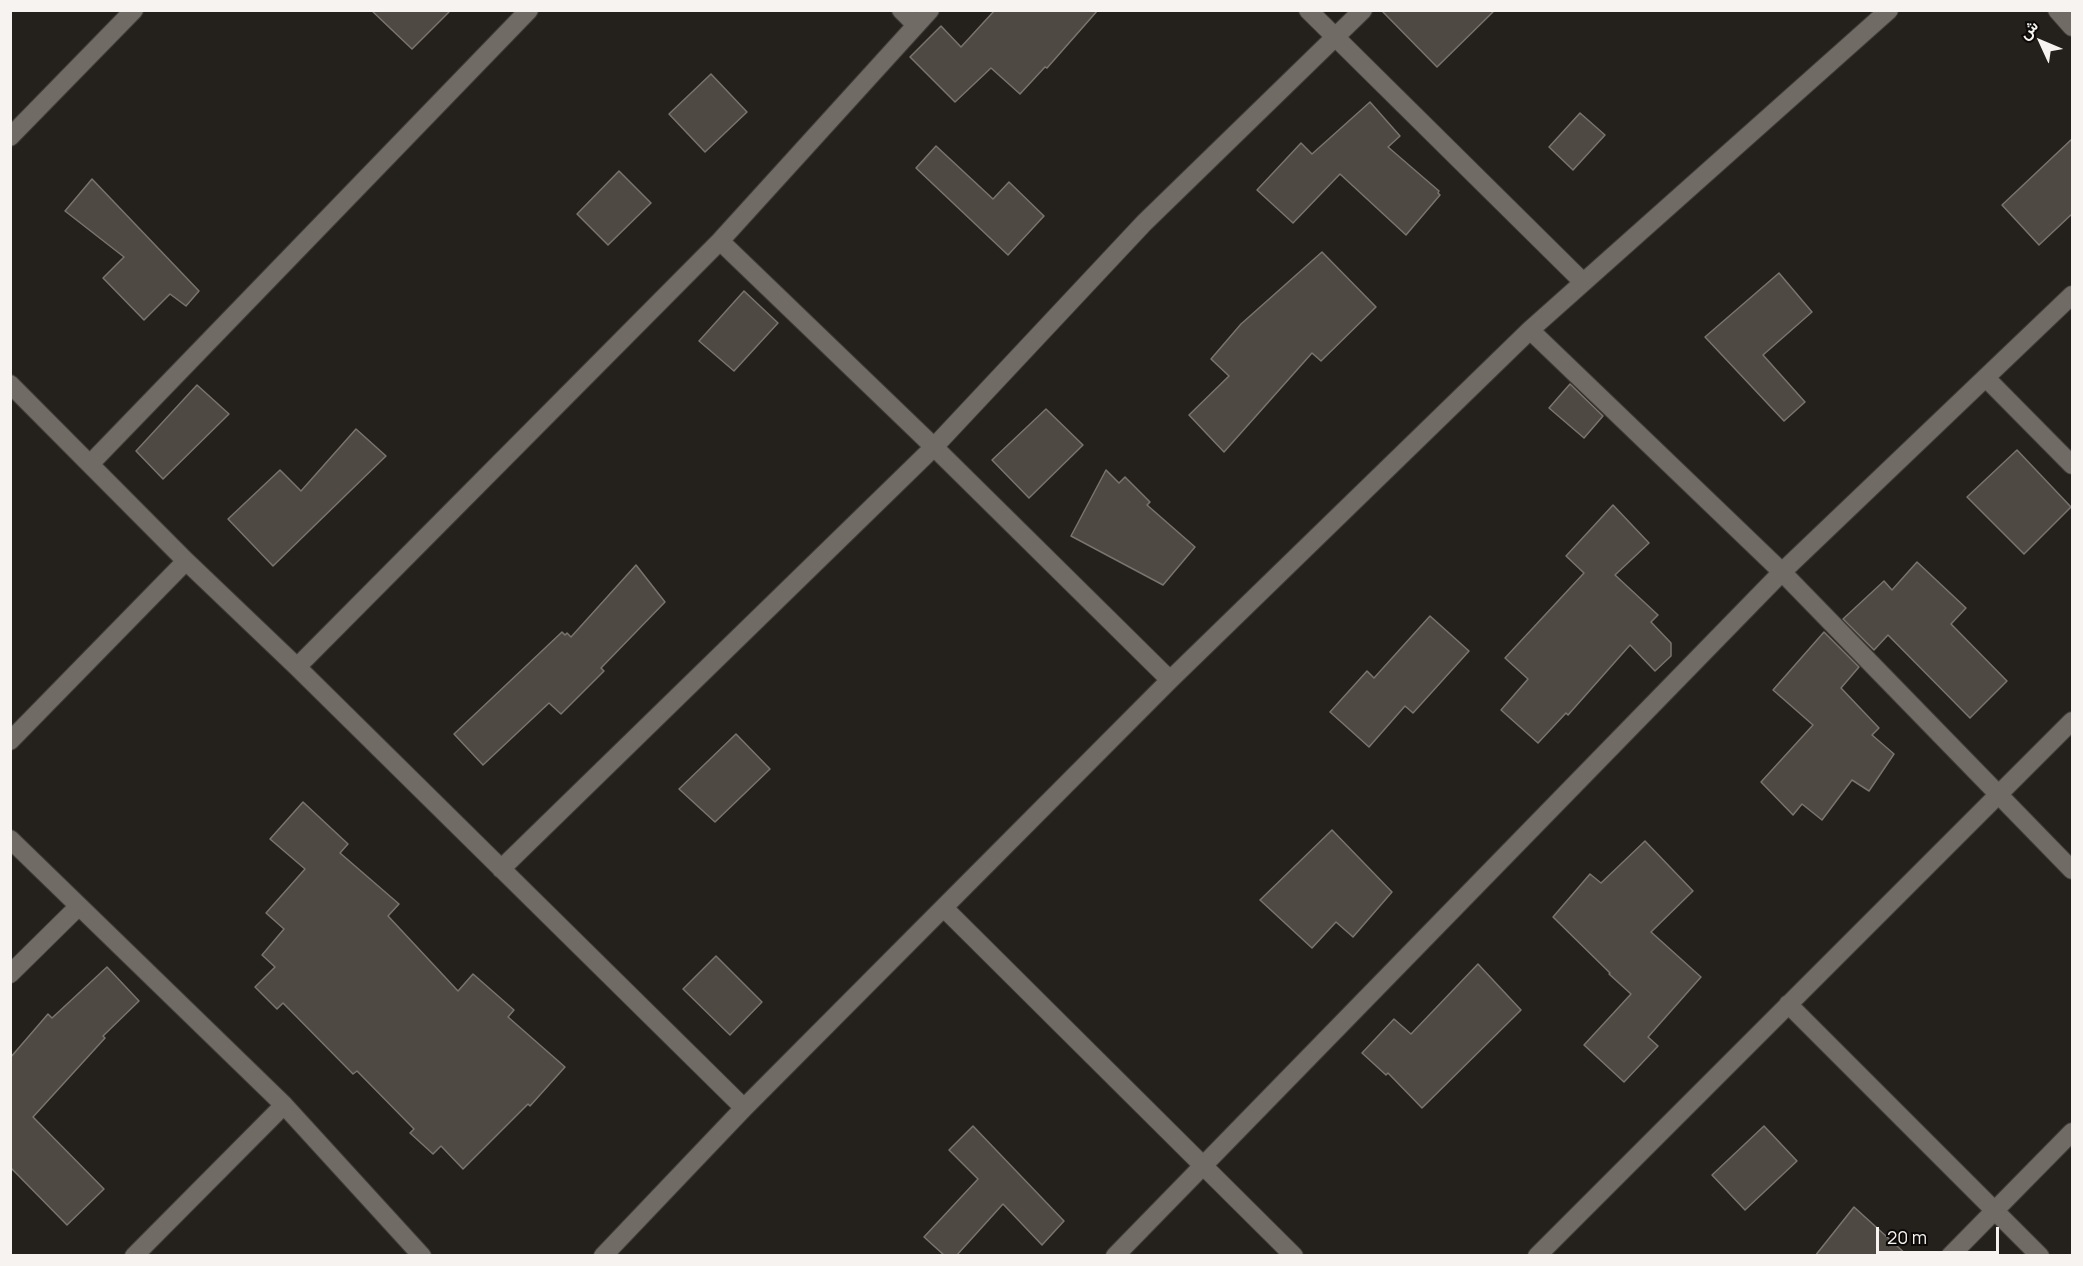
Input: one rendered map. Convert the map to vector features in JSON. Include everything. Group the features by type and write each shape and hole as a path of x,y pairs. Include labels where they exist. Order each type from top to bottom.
{"street":[{"path":"10,136 134,10"},
{"path":"90,464 529,10"},
{"path":"901,10 916,25"},
{"path":"297,667 720,241 930,10"},
{"path":"1308,10 1583,282"},
{"path":"501,869 934,447 1144,223 1363,10"},
{"path":"603,1256 744,1108 1170,680 1530,330 1888,10"},
{"path":"2057,10 2073,27"},
{"path":"720,241 934,447 1170,680"},
{"path":"1115,1256 1782,572 2073,295"},
{"path":"1530,330 1782,572 2073,870"},
{"path":"1986,378 2073,465"},
{"path":"10,384 186,561 297,667 744,1108"},
{"path":"10,741 186,561"},
{"path":"1538,1256 2073,721"},
{"path":"10,838 284,1105 422,1256"},
{"path":"10,974 79,906"},
{"path":"944,908 1294,1256"},
{"path":"1788,1004 2040,1256"},
{"path":"134,1256 284,1105"},
{"path":"1950,1256 2073,1132"}],"building":[{"path":"371,10 451,10 412,49"},
{"path":"995,10 1098,10 1047,68 1045,67 1020,94 991,68 955,102 910,57 941,26 961,47"},
{"path":"1381,10 1495,10 1437,67"},
{"path":"711,74 747,112 705,152 669,114"},
{"path":"1370,102 1400,136 1388,147 1439,191 1440,195 1406,235 1340,174 1293,223 1257,190 1301,143 1312,154"},
{"path":"1580,113 1605,135 1573,170 1549,147"},
{"path":"2073,138 2073,213 2039,245 2002,205"},
{"path":"936,146 993,199 1009,182 1044,216 1008,255 916,168"},
{"path":"619,171 651,203 608,245 577,214"},
{"path":"92,179 199,291 186,306 170,294 144,320 103,278 124,257 65,211"},
{"path":"1322,252 1376,307 1321,361 1312,353 1224,452 1189,415 1229,376 1211,359 1241,324"},
{"path":"1779,273 1812,312 1763,355 1805,402 1784,421 1705,337"},
{"path":"744,291 778,323 734,371 699,341"},
{"path":"1570,384 1603,416 1584,438 1549,408"},
{"path":"197,385 229,414 163,479 136,451"},
{"path":"1046,409 1083,445 1029,498 992,460"},
{"path":"356,429 386,456 273,566 228,519 280,470 301,491"},
{"path":"2017,450 2071,507 2024,554 1967,497"},
{"path":"1106,470 1119,483 1125,477 1150,502 1147,505 1195,547 1163,585 1071,536"},
{"path":"1613,505 1649,543 1615,575 1658,615 1651,622 1671,643 1671,656 1655,671 1630,645 1568,715 1566,713 1538,743 1501,710 1528,679 1505,658 1584,573 1566,556"},
{"path":"1917,562 1966,608 1951,624 2007,681 1970,718 1888,635 1874,650 1843,619 1884,581 1892,590"},
{"path":"636,565 665,602 601,668 604,671 561,714 549,703 483,765 454,734 562,632 571,637"},
{"path":"1430,616 1469,651 1413,713 1405,706 1369,747 1330,712 1367,671 1374,678"},
{"path":"1824,632 1859,667 1841,688 1879,728 1872,735 1894,754 1869,791 1852,780 1822,820 1802,804 1793,815 1761,782 1813,725 1773,690"},
{"path":"736,734 770,769 715,822 679,789"},
{"path":"303,802 348,844 340,853 399,904 388,916 458,991 473,974 514,1010 508,1017 565,1067 530,1106 528,1104 463,1169 441,1146 433,1154 410,1133 414,1129 357,1071 353,1074 283,1003 277,1009 255,987 275,967 262,955 284,929 266,913 305,869 270,839"},
{"path":"1332,830 1392,892 1353,937 1336,922 1312,948 1260,900"},
{"path":"1645,841 1693,891 1651,932 1701,977 1648,1037 1658,1046 1624,1082 1584,1045 1631,994 1553,917 1590,874 1601,883"},
{"path":"716,956 762,1002 730,1035 683,989"},
{"path":"1478,964 1521,1010 1422,1108 1388,1073 1386,1075 1362,1053 1394,1019 1411,1034"},
{"path":"107,967 139,1001 103,1036 105,1038 33,1117 104,1189 67,1225 10,1167 10,1058 48,1014 52,1018"},
{"path":"973,1126 1064,1221 1042,1245 1003,1204 956,1256 945,1256 924,1237 978,1179 949,1150"},
{"path":"1764,1126 1797,1161 1745,1210 1712,1175"},
{"path":"1854,1207 1908,1256 1815,1256"}]}
